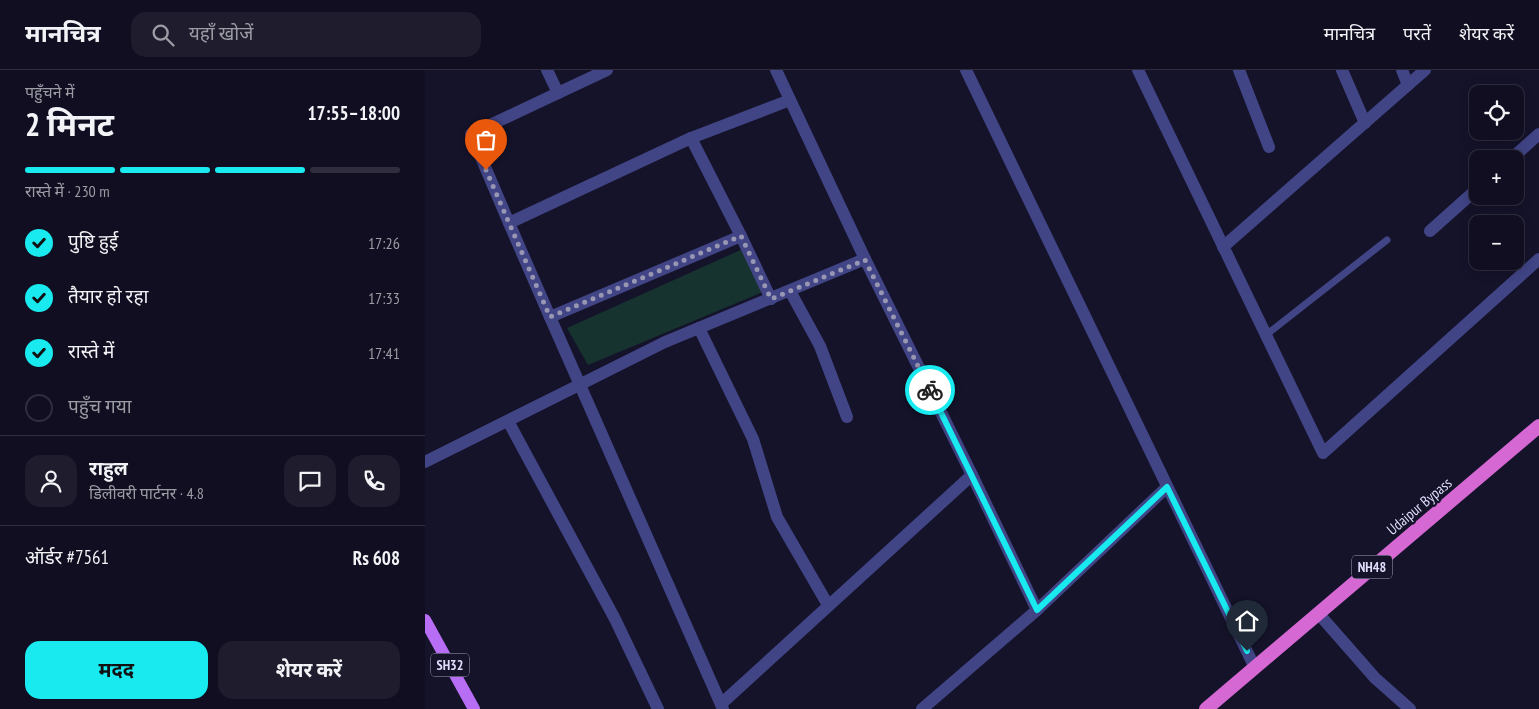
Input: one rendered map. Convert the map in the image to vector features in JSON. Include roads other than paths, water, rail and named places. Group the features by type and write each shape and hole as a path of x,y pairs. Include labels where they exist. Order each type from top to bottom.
{"highway":[{"name":"Udaipur Bypass","path":"1206,709 1539,426"}],"main road":[{"name":"SH32","path":"425,620 474,709"}],"street":[{"path":"547,70 558,93"},
{"path":"607,70 471,134 722,707 829,605 972,475"},
{"path":"776,70 865,260 1037,610"},
{"path":"966,70 1255,668"},
{"path":"1138,70 1323,453 1539,259"},
{"path":"1239,70 1269,147"},
{"path":"1342,70 1365,123"},
{"path":"1402,70 1408,85"},
{"path":"1223,247 1425,70"},
{"path":"509,223 691,138 790,100"},
{"path":"1521,150 1539,134"},
{"path":"691,138 771,299"},
{"path":"1430,231 1469,196"},
{"path":"550,317 741,236"},
{"path":"425,462 665,342 865,260"},
{"path":"790,290 820,346 847,416"},
{"path":"699,328 753,439 777,517 829,605"},
{"path":"508,421 615,619 658,709"},
{"path":"922,709 1037,610 1167,487"},
{"path":"1318,613 1375,678 1410,709"}],"lane":[{"path":"1266,335 1387,240"}]}
